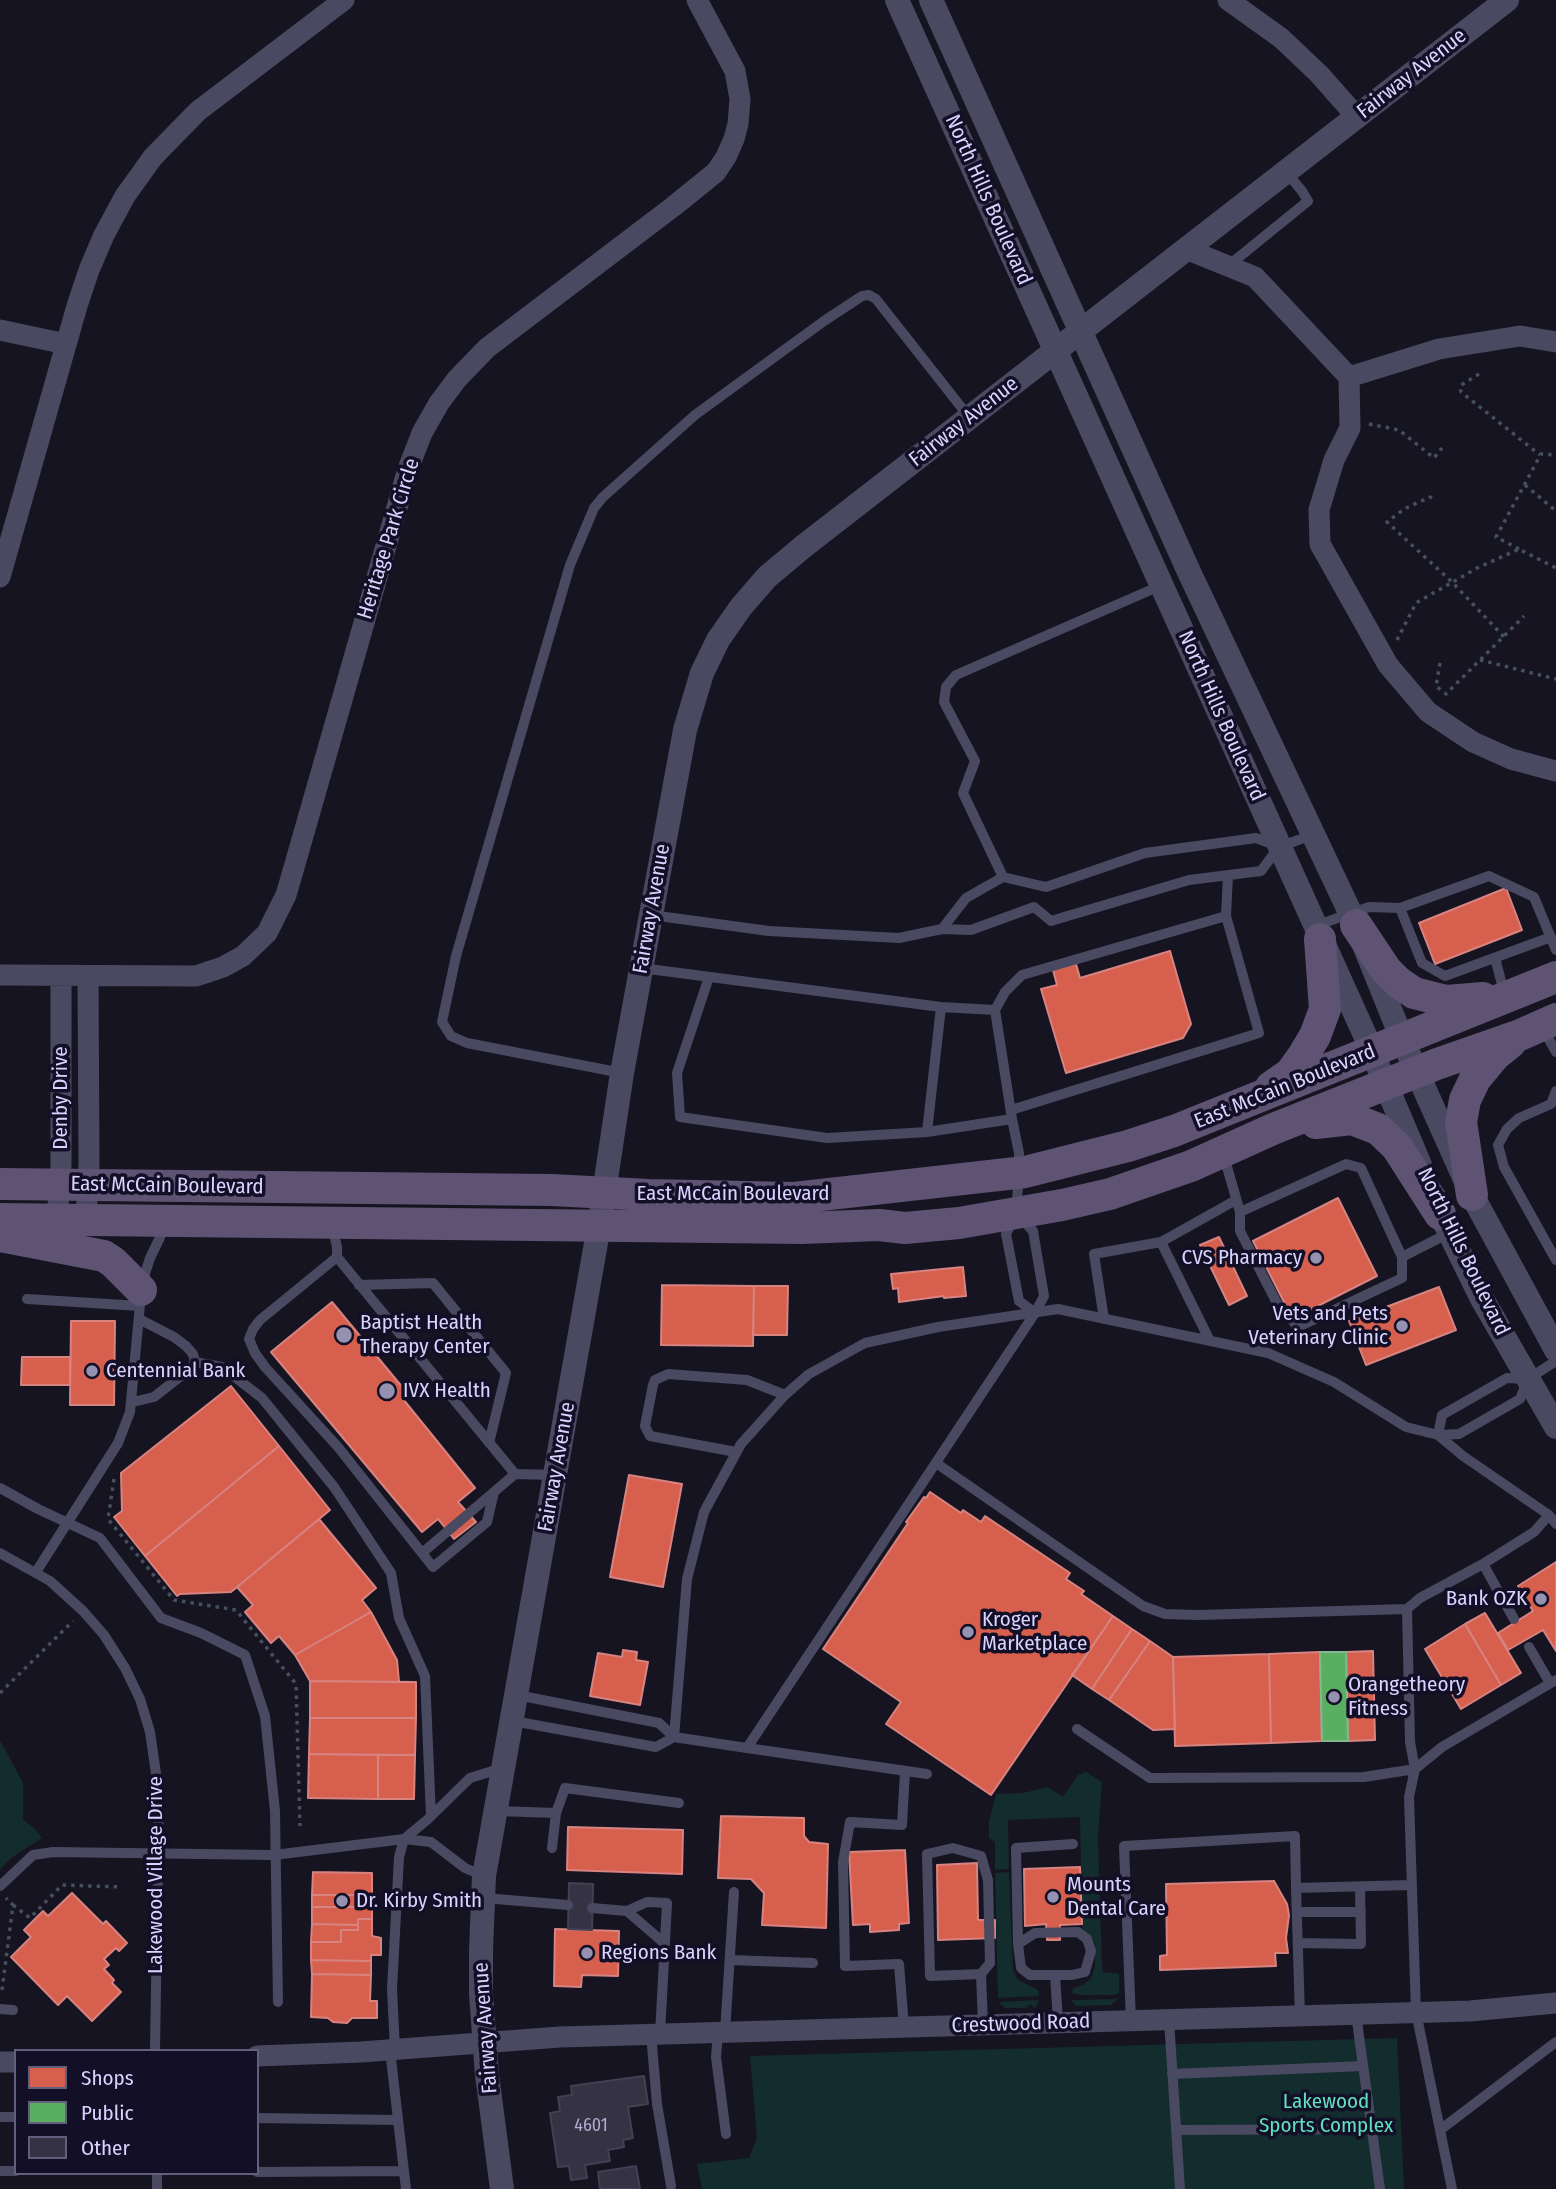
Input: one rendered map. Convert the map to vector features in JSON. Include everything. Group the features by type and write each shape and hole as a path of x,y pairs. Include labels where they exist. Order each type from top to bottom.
{"main road":[{"path":"1353,919 1386,970 1414,992 1446,1001 1505,996"},
{"path":"1252,1101 1291,1073 1315,1036 1325,1009 1318,933"},
{"name":"East McCain Boulevard","path":"0,1184 551,1190 794,1198 1019,1173 1128,1146 1185,1127 1556,977"},
{"path":"1472,1195 1461,1122 1465,1100 1475,1079 1495,1055 1543,1033"},
{"name":"East McCain Boulevard","path":"0,1219 802,1228 879,1225 905,1228 959,1223 1110,1194 1191,1166 1273,1129 1417,1072 1543,1033"},
{"path":"1273,1129 1352,1119 1373,1125 1397,1147 1444,1223"},
{"path":"0,1236 104,1256 113,1262 140,1305"}],"street":[{"path":"0,577 89,270 125,196 153,157 217,95 344,0"},
{"name":"Heritage Park Circle","path":"0,975 196,976 223,967 243,956 267,933 292,878 408,469 422,433 439,403 457,379 487,348 674,206 716,172 726,157 738,124 740,99 735,72 697,0"},
{"name":"North Hills Boulevard","path":"897,0 1162,584 1268,843 1318,933 1372,1052 1444,1223 1481,1297 1556,1427"},
{"name":"North Hills Boulevard","path":"931,0 1190,573 1353,919 1402,1039 1472,1195 1556,1350"},
{"path":"1228,0 1280,38 1319,74 1357,117"},
{"name":"Fairway Avenue","path":"502,2189 485,2043 481,1972 484,1887 599,1226 622,1073 685,730 698,683 718,640 741,607 767,577 1507,0"},
{"path":"1186,249 1255,277 1349,376 1350,428 1334,460 1319,510 1320,544 1388,664 1428,712 1473,742 1511,759 1556,771"},
{"path":"0,330 66,344"},
{"path":"1349,376 1439,349 1520,337 1556,342"},
{"name":"Denby Drive","path":"61,977 61,1166 72,1185 71,1219"},
{"name":"Denby Drive","path":"71,1219 72,1185 89,1163 88,977"},
{"name":"Crestwood Road","path":"485,2043 560,2037 1470,2011 1556,2003"},
{"path":"259,2056 485,2043"}],"lane":[{"path":"1228,266 1308,201 1286,172"},
{"path":"622,1073 467,1043 451,1036 442,1022 456,956 570,565 594,508 695,415 862,296 869,295 876,299 970,417"},
{"path":"1003,877 963,793 975,761 944,702 946,687 956,675 1162,584"},
{"path":"942,929 966,898 1003,877 1046,887 1144,853 1268,843 1314,835"},
{"path":"651,915 769,931 899,938 942,929 971,930 1034,907 1051,921 1189,880 1261,871 1268,843"},
{"path":"709,977 677,1073 680,1117 827,1138 927,1132 1011,1115 1259,1033 1226,916 1228,875"},
{"path":"1318,933 1353,919 1369,907 1400,908 1489,876 1534,897 1556,950"},
{"path":"1400,908 1422,963 1445,976 1551,937"},
{"path":"1035,1313 1019,1301 1006,1234 1016,1213 1019,1153 995,1010 1005,992 1022,975 1226,916"},
{"path":"1495,958 1505,996"},
{"path":"641,968 941,1007 995,1010"},
{"path":"927,1132 941,1007"},
{"path":"1556,1091 1551,1104 1519,1118 1507,1129 1498,1145 1504,1167 1556,1260"},
{"path":"1222,1152 1240,1212 1240,1231 1281,1311"},
{"path":"1240,1212 1346,1164 1361,1168 1402,1257 1402,1278 1298,1327 1291,1319"},
{"path":"1104,1319 1094,1254 1161,1242 1236,1200"},
{"path":"747,1748 1044,1296 1033,1231 1016,1213"},
{"path":"36,1572 118,1443 132,1402 140,1305 150,1258 169,1220"},
{"path":"331,1223 337,1257 515,1474"},
{"path":"1402,1257 1444,1223"},
{"path":"1161,1242 1210,1341"},
{"path":"337,1257 260,1320 249,1339 255,1353 338,1447 433,1567 487,1522 494,1492"},
{"path":"359,1285 433,1283 506,1373 489,1443"},
{"path":"27,1299 140,1305 186,1346 193,1354 195,1362 191,1368 154,1397 132,1402"},
{"path":"674,1737 687,1579 704,1512 741,1444 785,1395 809,1374 865,1343 938,1327 1058,1310 1268,1353 1334,1382 1406,1427 1438,1436 1459,1434 1520,1399 1528,1379"},
{"path":"1438,1436 1443,1415 1507,1378 1528,1379 1556,1361"},
{"path":"195,1362 222,1367 262,1398 334,1487 391,1573 399,1618 425,1676 431,1816"},
{"path":"736,1452 650,1436 645,1426 655,1380 668,1374 747,1380 785,1395"},
{"path":"936,1463 1143,1606 1165,1615 1407,1609 1420,1598 1483,1564 1553,1519 1438,1436"},
{"path":"422,1553 515,1474 556,1475"},
{"path":"0,1488 100,1538 161,1618 201,1633 245,1655 265,1716 275,1811 278,2002"},
{"name":"Lakewood Village Drive","path":"0,1553 36,1572 83,1611 104,1635 125,1668 144,1710 159,1794 155,2049"},
{"path":"1483,1564 1514,1619"},
{"path":"1407,1609 1410,1742 1415,1769 1409,1797 1416,2012 1452,2189"},
{"path":"1077,1729 1150,1778 1364,1777 1415,1769 1442,1746 1553,1681 1529,1647"},
{"path":"517,1695 659,1723 674,1737 927,1774"},
{"path":"513,1721 656,1747 674,1737"},
{"path":"406,2189 397,2120 393,2049 399,1857 404,1839 470,1778 505,1767"},
{"path":"905,1771 902,1825 850,1822 843,1862 845,1966 899,1964 905,2027"},
{"path":"552,1849 556,1812 565,1788 679,1802"},
{"path":"497,1811 556,1812"},
{"path":"1131,2021 1124,1846 1294,1836 1300,2016"},
{"path":"2,1891 33,1855 53,1852 274,1854 404,1839 431,1842 484,1887 568,1905"},
{"path":"1018,1944 1035,1933 1078,1932 1087,1939 1091,1951 1085,1972 1072,1975 1030,1975 1021,1968 1018,1944 1016,1848 1073,1844"},
{"path":"981,1974 930,1976 927,1854 953,1848 981,1856 988,1880 989,1963 981,1974 983,2025"},
{"path":"1296,1888 1412,1885"},
{"path":"1298,1944 1361,1944 1360,1887"},
{"path":"726,2134 716,2057 722,2032 730,1961 734,1892"},
{"path":"592,1908 627,1911 647,1902 667,1903 656,2034 657,2104 671,2186"},
{"path":"627,1911 664,1943"},
{"path":"1297,1912 1362,1912"},
{"path":"730,1961 813,1963"},
{"path":"1055,1975 1058,2022"},
{"path":"0,2009 13,2010"},
{"path":"1356,2014 1380,2189"},
{"path":"1169,2020 1180,2189"},
{"path":"1440,2130 1556,2042"},
{"path":"1172,2074 1363,2066"},
{"path":"259,2118 397,2120"},
{"path":"1176,2130 1372,2129"},
{"path":"259,2172 403,2171"}],"path":[{"path":"1479,374 1463,384 1460,387 1461,392 1540,455 1556,455"},
{"path":"1350,421 1399,430 1434,458 1441,448"},
{"path":"1540,455 1496,537 1556,568"},
{"path":"1525,485 1556,511"},
{"path":"1432,498 1404,509 1387,522 1452,582 1504,637"},
{"path":"1388,664 1401,655 1395,648 1396,642 1416,603 1477,568 1519,549"},
{"path":"1440,663 1436,686 1446,694 1524,617"},
{"path":"1480,660 1556,678"},
{"path":"0,1693 83,1611"},
{"path":"2,1891 13,1905 30,1919 62,1885 121,1887"},
{"path":"2,1990 13,1905"}],"green space":[{"path":"0,1740 23,1783 23,1820 42,1838 11,1858 0,1869"},
{"path":"1086,1772 1102,1782 1098,1837 1102,1967 1103,1972 1119,1974 1119,1993 1114,1995 1071,1993 1074,1988 1091,1978 1095,1967 1095,1944 1082,1924 1080,1817 1008,1820 1009,1869 995,1870 995,1842 989,1838 989,1821 996,1794 1023,1793 1048,1787 1063,1797 1078,1775"},
{"path":"1009,1872 1013,1970 1018,1980 1038,1990 1039,1996 998,1998 995,1873"},
{"path":"1118,1999 1111,2005 1076,2006 1071,2000"},
{"path":"1039,2000 1035,2008 1030,2004 1026,2008 1005,2008 998,2002"},
{"name":"Lakewood Sports Complex","path":"1397,2038 1404,2189 702,2189 697,2164 749,2158 757,2138 750,2056"}],"building: Shops":[{"path":"1506,888 1522,930 1435,964 1419,923"},
{"path":"1170,951 1191,1024 1183,1038 1066,1073 1041,989 1057,985 1053,970 1076,964 1080,978"},
{"name":"CVS Pharmacy","path":"1338,1198 1377,1276 1288,1321 1279,1313 1286,1306 1253,1241"},
{"path":"1219,1237 1247,1296 1229,1305 1200,1245"},
{"path":"963,1267 966,1296 899,1302 898,1288 893,1289 891,1274"},
{"path":"662,1285 754,1286 753,1346 661,1345"},
{"path":"754,1286 788,1286 787,1335 753,1335"},
{"name":"Vets and Pets Veterinary Clinic","path":"1439,1287 1456,1330 1366,1365 1349,1321"},
{"path":"332,1302 408,1394 403,1399 475,1488 458,1502 476,1522 454,1539 438,1519 422,1532 271,1352"},
{"name":"Centennial Bank","path":"71,1321 115,1321 114,1405 70,1405"},
{"path":"22,1357 70,1357 70,1385 21,1385"},
{"path":"231,1386 279,1446 145,1556 114,1517 122,1511 121,1473"},
{"path":"279,1446 330,1510 231,1592 177,1596 145,1556"},
{"path":"629,1475 682,1484 663,1587 610,1577"},
{"name":"Kroger Marketplace","path":"930,1492 961,1513 963,1510 981,1522 985,1516 1070,1573 1066,1579 1084,1591 1081,1594 1113,1616 991,1795 886,1724 901,1702 823,1649 908,1523 906,1522"},
{"path":"319,1519 376,1588 362,1600 371,1612 295,1655 279,1636 271,1643 245,1612 253,1605 237,1587"},
{"name":"Bank OZK","path":"1556,1562 1556,1651 1543,1630 1508,1650 1498,1633 1533,1611 1518,1586"},
{"path":"371,1612 397,1660 399,1682 310,1681 295,1655"},
{"path":"1485,1613 1521,1673 1501,1685 1465,1624"},
{"path":"1113,1616 1132,1629 1092,1689 1072,1675"},
{"path":"1465,1624 1501,1685 1461,1709 1425,1649"},
{"path":"1132,1629 1150,1641 1109,1700 1092,1689"},
{"path":"1150,1641 1173,1657 1175,1729 1153,1730 1109,1700"},
{"path":"623,1650 637,1652 636,1660 648,1662 640,1705 590,1696 598,1653 622,1657"},
{"path":"1373,1651 1375,1740 1348,1741 1346,1652"},
{"path":"1320,1652 1322,1741 1271,1743 1269,1654"},
{"path":"1269,1654 1271,1743 1175,1746 1173,1657"},
{"path":"310,1681 416,1682 416,1718 310,1718"},
{"path":"310,1718 416,1718 415,1755 309,1754"},
{"path":"309,1754 378,1755 378,1799 308,1798"},
{"path":"378,1755 415,1755 414,1799 378,1799"},
{"path":"721,1816 804,1818 804,1836 809,1842 828,1844 826,1928 762,1925 764,1893 751,1879 718,1878"},
{"path":"568,1827 683,1830 682,1874 567,1870"},
{"path":"905,1850 909,1923 899,1924 899,1930 870,1932 870,1924 853,1925 849,1852"},
{"path":"977,1863 978,1920 995,1920 995,1938 938,1940 937,1865"},
{"name":"Mounts Dental Care","path":"1080,1867 1082,1924 1060,1925 1060,1940 1047,1940 1046,1924 1025,1926 1024,1869"},
{"path":"313,1872 372,1873 372,1895 312,1895"},
{"path":"1274,1881 1287,1904 1289,1915 1286,1938 1288,1953 1275,1953 1276,1966 1160,1970 1160,1956 1167,1955 1166,1884"},
{"path":"72,1893 103,1924 106,1921 127,1943 119,1951 116,1948 104,1959 109,1965 104,1969 121,1992 92,2021 67,1996 58,2005 11,1957 31,1937 24,1930 43,1911 48,1916"},
{"name":"Dr. Kirby Smith","path":"312,1895 372,1895 372,1907 312,1907"},
{"path":"312,1907 372,1907 372,1919 358,1919 358,1925 312,1924"},
{"path":"358,1919 372,1919 372,1936 381,1938 381,1955 371,1955 371,1961 311,1960 311,1942 341,1942 341,1930 358,1930"},
{"path":"312,1924 358,1925 358,1930 341,1930 341,1942 311,1942"},
{"name":"Regions Bank","path":"555,1929 619,1931 618,1976 582,1975 581,1987 554,1986"},
{"path":"311,1960 371,1961 371,1975 312,1974"},
{"path":"312,1974 371,1975 370,2001 377,2001 377,2018 352,2018 347,2023 311,2017"}],"building: Public":[{"name":"Orangetheory Fitness","path":"1320,1652 1346,1652 1348,1741 1322,1741"}],"building: Other":[{"path":"569,1883 593,1884 592,1930 568,1929"},
{"path":"644,2076 648,2104 628,2107 633,2138 623,2140 624,2147 608,2150 610,2161 585,2165 587,2178 571,2180 569,2166 558,2167 550,2113 560,2111 558,2097 572,2095 571,2086"},
{"path":"636,2166 640,2189 600,2189 598,2172"}],"place":[{"name":"CVS Pharmacy","path":"1316,1258"},
{"name":"Vets and Pets Veterinary Clinic","path":"1402,1326"},
{"name":"Baptist Health Therapy Center","path":"344,1335"},
{"name":"Centennial Bank","path":"92,1371"},
{"name":"IVX Health","path":"387,1391"},
{"name":"Bank OZK","path":"1541,1599"},
{"name":"Kroger Marketplace","path":"968,1632"},
{"name":"Orangetheory Fitness","path":"1334,1697"},
{"name":"Mounts Dental Care","path":"1053,1897"},
{"name":"Dr. Kirby Smith","path":"342,1901"},
{"name":"Regions Bank","path":"587,1953"}]}
